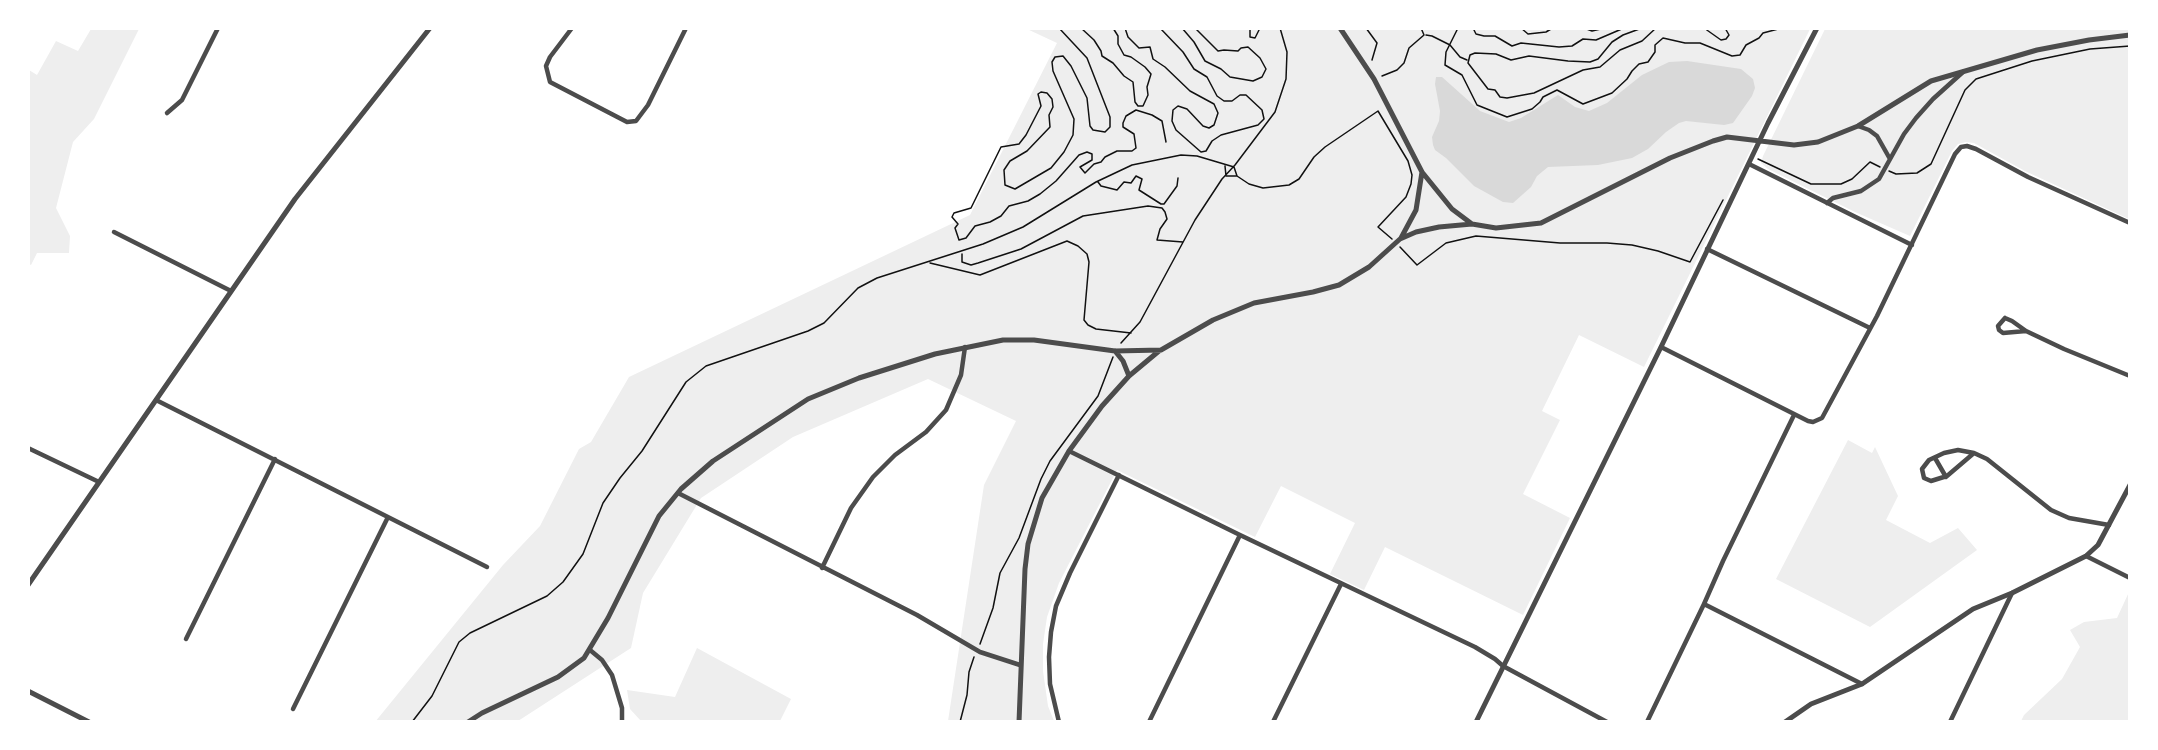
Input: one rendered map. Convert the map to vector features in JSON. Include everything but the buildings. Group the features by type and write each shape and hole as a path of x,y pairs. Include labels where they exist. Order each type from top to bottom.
{"street":[{"path":"167,113 182,100 218,28"},
{"path":"28,585 300,192 430,28"},
{"path":"572,28 546,66 550,82 627,122 636,121 642,115 686,28"},
{"path":"1340,28 1374,79 1422,172 1452,209 1472,224"},
{"path":"1476,722 1661,347 1768,123 1817,28"},
{"path":"1018,722 1028,544 1042,498 1069,451 1102,406 1129,376 1161,350 1213,320 1254,303 1339,285 1369,267 1398,241 1416,232 1472,224 1496,228 1541,223 1670,158 1727,137 1794,146 1818,142 1858,126 1931,81 2037,50 2130,35"},
{"path":"1827,202 1833,198 1861,191 1879,180 1916,117 1965,70"},
{"path":"1858,126 1877,136 1890,159"},
{"path":"1661,347 1794,415 1813,423 1822,418 1912,245 1958,150 1967,146 2028,177 2130,223"},
{"path":"1749,165 1912,245"},
{"path":"1398,241 1416,210 1422,172"},
{"path":"114,232 231,291"},
{"path":"1707,249 1870,327"},
{"path":"2026,331 2003,333 1998,326 2005,318 2064,349 2130,376"},
{"path":"468,722 558,677 584,658 655,525 678,493 713,460 808,399 859,378 965,347 1003,340 1034,340 1115,351 1161,350"},
{"path":"822,568 851,508 873,477 896,455 926,432 946,410 961,375 965,347"},
{"path":"1115,351 1123,361 1129,376"},
{"path":"156,400 487,567"},
{"path":"1647,722 1794,415"},
{"path":"28,448 99,483"},
{"path":"1974,453 1946,477 1931,481 1924,478 1922,469 1929,460 1958,450 1974,453 1987,459 2051,510 2069,518 2109,525"},
{"path":"1069,451 1475,647 1496,659 1503,666 1607,722"},
{"path":"1935,458 1946,477"},
{"path":"186,639 275,459"},
{"path":"1059,722 1050,684 1049,657 1056,606 1119,475"},
{"path":"1785,722 1811,704 1862,684 1973,609 2013,593 2086,556 2098,545 2130,485"},
{"path":"678,493 917,615 980,652 1020,665"},
{"path":"292,709 388,517"},
{"path":"1149,722 1240,535"},
{"path":"2086,556 2130,578"},
{"path":"1273,722 1341,584"},
{"path":"1950,722 2013,593"},
{"path":"1704,604 1862,684"},
{"path":"590,650 602,660 612,675 622,708 622,722"},
{"path":"28,691 89,722"}],"path":[{"path":"1059,28 1087,58 1110,117 1110,127 1105,132 1093,130 1090,126 1087,98 1071,66 1063,56 1055,57 1052,62 1053,71 1074,119 1073,135 1064,152 1051,168 1015,189 1005,185 1004,170 1010,161 1027,151 1050,127 1049,115 1053,107 1052,99 1047,93 1038,94 1041,106 1026,135 1019,144 1001,147 971,208 954,213 952,217 958,224 955,228 959,240 966,238 975,226 1001,216 1009,206 1028,201 1040,194 1056,181 1079,155 1087,152 1092,154 1092,160 1080,167 1085,173 1094,164 1099,164 1105,157 1117,151 1132,151 1136,148 1134,134 1123,127 1123,123 1126,116 1136,110 1162,121 1166,142"},
{"path":"1082,28 1094,40 1102,56 1133,82 1135,102 1138,106 1143,106 1148,95 1147,87 1151,74 1131,57 1124,55 1113,28"},
{"path":"1125,28 1128,37 1139,48 1150,47 1154,59 1191,92 1214,104 1218,113 1214,125 1209,128 1203,126 1187,109 1178,106 1173,110 1172,121 1176,130 1192,142 1200,152 1206,151 1212,141 1221,135 1258,124 1264,119 1262,110 1246,95 1240,95 1232,101 1224,101 1217,96 1207,77 1194,69 1183,52 1160,28"},
{"path":"1182,28 1194,42 1205,61 1221,69 1230,77 1253,81 1262,77 1266,69 1260,57 1248,47 1238,51 1218,51 1195,28"},
{"path":"1250,28 1250,37 1255,38 1260,28"},
{"path":"930,262 980,275 1067,241 1078,246 1087,254 1089,262 1084,320 1096,329 1132,333 1195,220 1275,111 1286,79 1287,51 1280,28"},
{"path":"1365,28 1377,43 1372,60"},
{"path":"1421,28 1424,35"},
{"path":"1458,28 1446,52 1445,64 1462,75 1478,105 1507,117 1532,109 1543,97 1557,90 1583,104 1612,93 1639,64 1648,62 1655,52 1655,45 1663,38 1685,43 1700,43 1732,56 1740,55 1746,45 1763,33 1782,28"},
{"path":"1473,28 1476,34 1496,36 1512,46 1521,43 1559,47 1572,46 1583,39 1596,40 1624,28"},
{"path":"1521,28 1528,34 1546,32 1551,29 1581,28"},
{"path":"1584,28 1592,31 1605,28"},
{"path":"1642,28 1612,42 1598,59 1590,62 1529,56 1511,60 1496,54 1483,53 1470,55 1468,63 1488,88 1495,90 1500,97 1507,98 1534,93 1582,70 1600,67 1620,50 1642,41 1656,28"},
{"path":"1704,28 1720,40 1726,39 1729,35 1725,28"},
{"path":"1382,76 1397,70 1404,63 1408,48 1424,35 1432,36 1450,45 1460,57 1468,60"},
{"path":"1753,155 1811,184 1841,184 1852,179 1870,162 1896,174 1917,172 1931,164 1965,90 1976,79 2032,61 2090,49 2130,46"},
{"path":"1226,176 1237,176 1249,184 1263,188 1289,185 1299,178 1314,157 1325,147 1378,111 1408,161 1412,175 1412,184 1406,197 1378,226 1398,241 1417,265 1446,243 1476,236 1632,246 1658,251 1690,262 1727,192"},
{"path":"412,722 432,696 459,642 470,633 547,596 563,582 583,554 603,503 642,451 686,382 696,373 719,360 808,331 824,323 858,288 877,278 962,252 1023,227 1098,181 1132,165 1182,155 1197,156 1234,167"},
{"path":"1225,166 1226,176"},
{"path":"1234,167 1237,176"},
{"path":"1098,181 1101,186 1117,190 1124,182 1131,183 1136,176 1142,178 1139,190 1164,204 1177,186 1178,178"},
{"path":"962,252 960,258 962,262 978,263 1021,249 1083,216 1148,206 1164,209 1167,219 1160,229 1157,240 1184,242"}],"shaded area":[{"path":"91,29 139,29 94,119 73,142 56,208 70,236 69,253 37,253 31,265 29,264 29,70 37,75 56,41 78,51"},
{"path":"1027,29 1810,29 1644,367 1579,335 1542,411 1560,420 1523,494 1570,518 1523,615 1385,547 1364,590 1330,574 1355,523 1281,486 1255,537 1117,470 1059,583 1047,617 1043,644 1043,671 1048,706 1054,721 948,721 984,485 1016,421 928,379 793,437 701,498 643,593 631,648 518,721 375,722 503,565 540,526 579,449 591,442 629,377 970,215 1057,43"},
{"path":"1825,29 2129,29 2129,219 2025,171 1974,143 1958,144 1952,151 1910,236 1768,169 1761,163 1763,156"},
{"path":"1687,61 1741,69 1753,79 1755,88 1752,96 1733,123 1724,125 1686,121 1679,123 1648,149 1632,158 1598,165 1548,167 1513,203 1503,202 1474,186 1435,150 1433,145 1432,137 1439,121 1440,111 1435,84 1436,77 1442,77 1480,111 1509,122 1521,118 1558,95 1575,107 1589,111 1607,103 1642,75 1669,62"},
{"path":"1848,440 1872,453 1875,447 1898,496 1886,520 1930,543 1958,528 1977,550 1870,627 1776,579"},
{"path":"2129,592 2129,721 2021,721 2024,715 2062,679 2080,647 2070,630 2084,622 2117,618"},
{"path":"697,648 791,699 780,721 641,721 630,709 627,690 675,697"}]}
